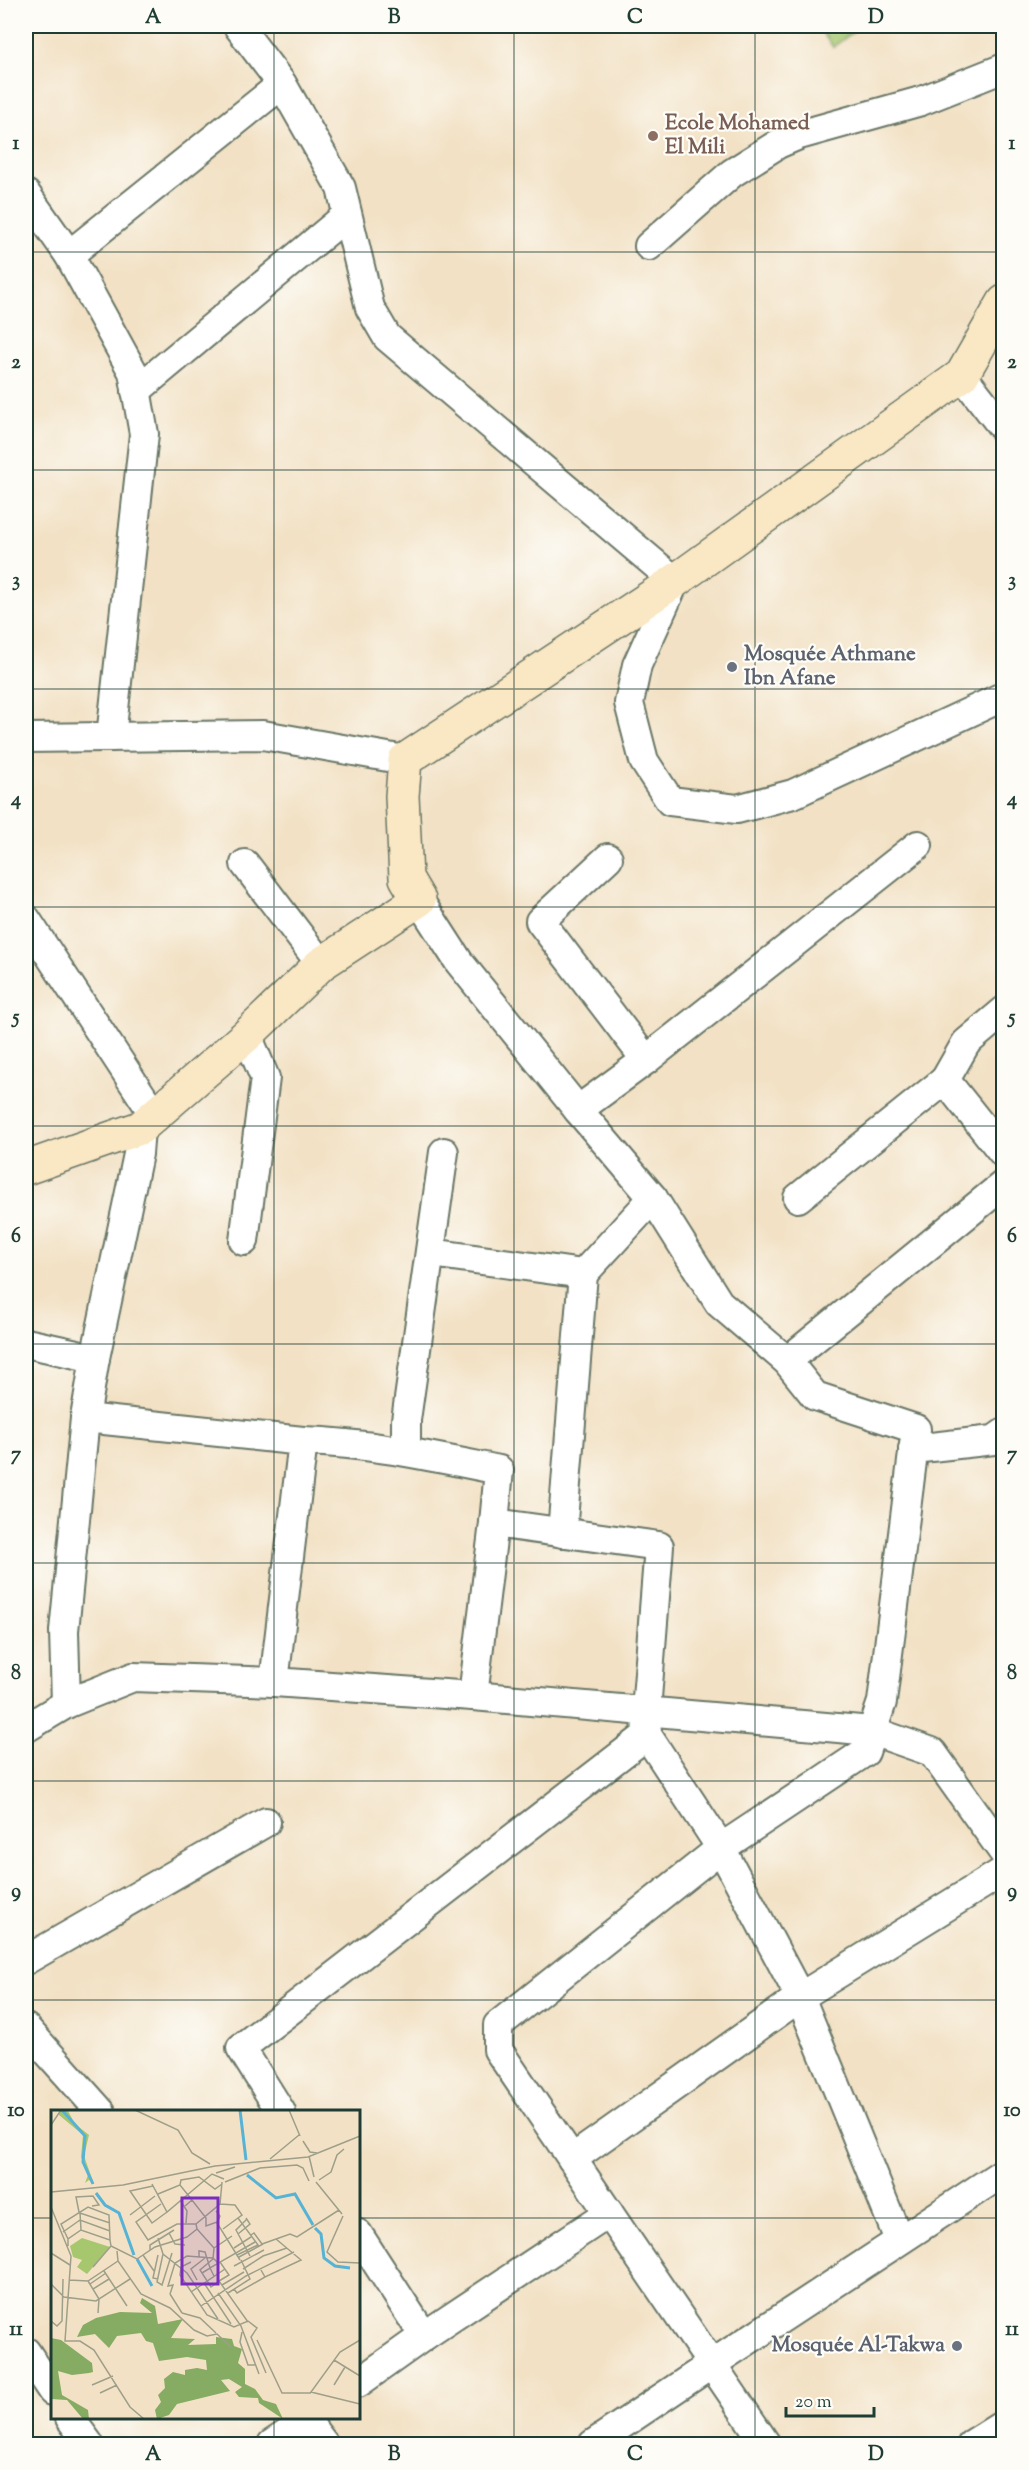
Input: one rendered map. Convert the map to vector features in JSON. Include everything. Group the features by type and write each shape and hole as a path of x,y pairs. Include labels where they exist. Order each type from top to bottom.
{"street":[{"path":"238,26 282,84 341,188 370,308 387,337 675,581"},
{"path":"649,246 732,173 778,144 799,135 921,101 1004,68"},
{"path":"69,255 282,84"},
{"path":"26,194 69,255 133,372 144,434 111,737"},
{"path":"136,391 347,215"},
{"path":"26,738 263,735 405,760 675,581 962,375 1004,302"},
{"path":"962,375 1004,429"},
{"path":"675,581 637,665 629,703 644,761 670,801 737,809 793,794 1002,706"},
{"path":"405,760 402,796 406,878 459,962 578,1110 654,1198 719,1303 787,1361 814,1396 916,1429 882,1702 865,1752 722,1848 498,2025 498,2050 765,2445"},
{"path":"578,1110 646,1060 918,845"},
{"path":"608,858 540,921 646,1060"},
{"path":"245,864 321,964"},
{"path":"26,1168 148,1122 247,1035 321,964 419,900"},
{"path":"26,919 148,1122 138,1154 95,1358 85,1418 64,1631 66,1704"},
{"path":"798,1198 945,1080 966,1043 1004,1011"},
{"path":"244,1241 265,1078 247,1035"},
{"path":"945,1080 1004,1154"},
{"path":"406,1451 406,1420 444,1152"},
{"path":"787,1361 1004,1185"},
{"path":"562,1533 583,1274 654,1198"},
{"path":"431,1253 583,1274"},
{"path":"26,1343 95,1358"},
{"path":"85,1418 303,1441 343,1442 406,1451 499,1470 473,1696"},
{"path":"913,1449 994,1440 1004,1433"},
{"path":"274,1682 303,1441"},
{"path":"494,1523 659,1546 647,1723 722,1848 800,1997 899,2240"},
{"path":"26,1728 66,1704 133,1677 274,1682 473,1696 647,1723 872,1731 932,1752 1004,1852"},
{"path":"280,2110 241,2048 647,1723"},
{"path":"26,1960 266,1822"},
{"path":"572,2159 800,1997 1004,1871"},
{"path":"26,2028 99,2110"},
{"path":"606,2441 712,2364 1004,2172"},
{"path":"360,2382 424,2336 609,2213"},
{"path":"360,2237 424,2336"},
{"path":"26,2352 51,2390"},
{"path":"71,2419 89,2445"},
{"path":"272,2445 307,2419 324,2445"},
{"path":"972,2445 1004,2424"}],"green space":[{"path":"817,26 861,26 833,47"}],"place":[{"name":"Ecole Mohamed El Mili","path":"653,136"},
{"name":"Mosquée Athmane Ibn Afane","path":"732,667"},
{"name":"Mosquée Al-Takwa","path":"957,2346"}]}
